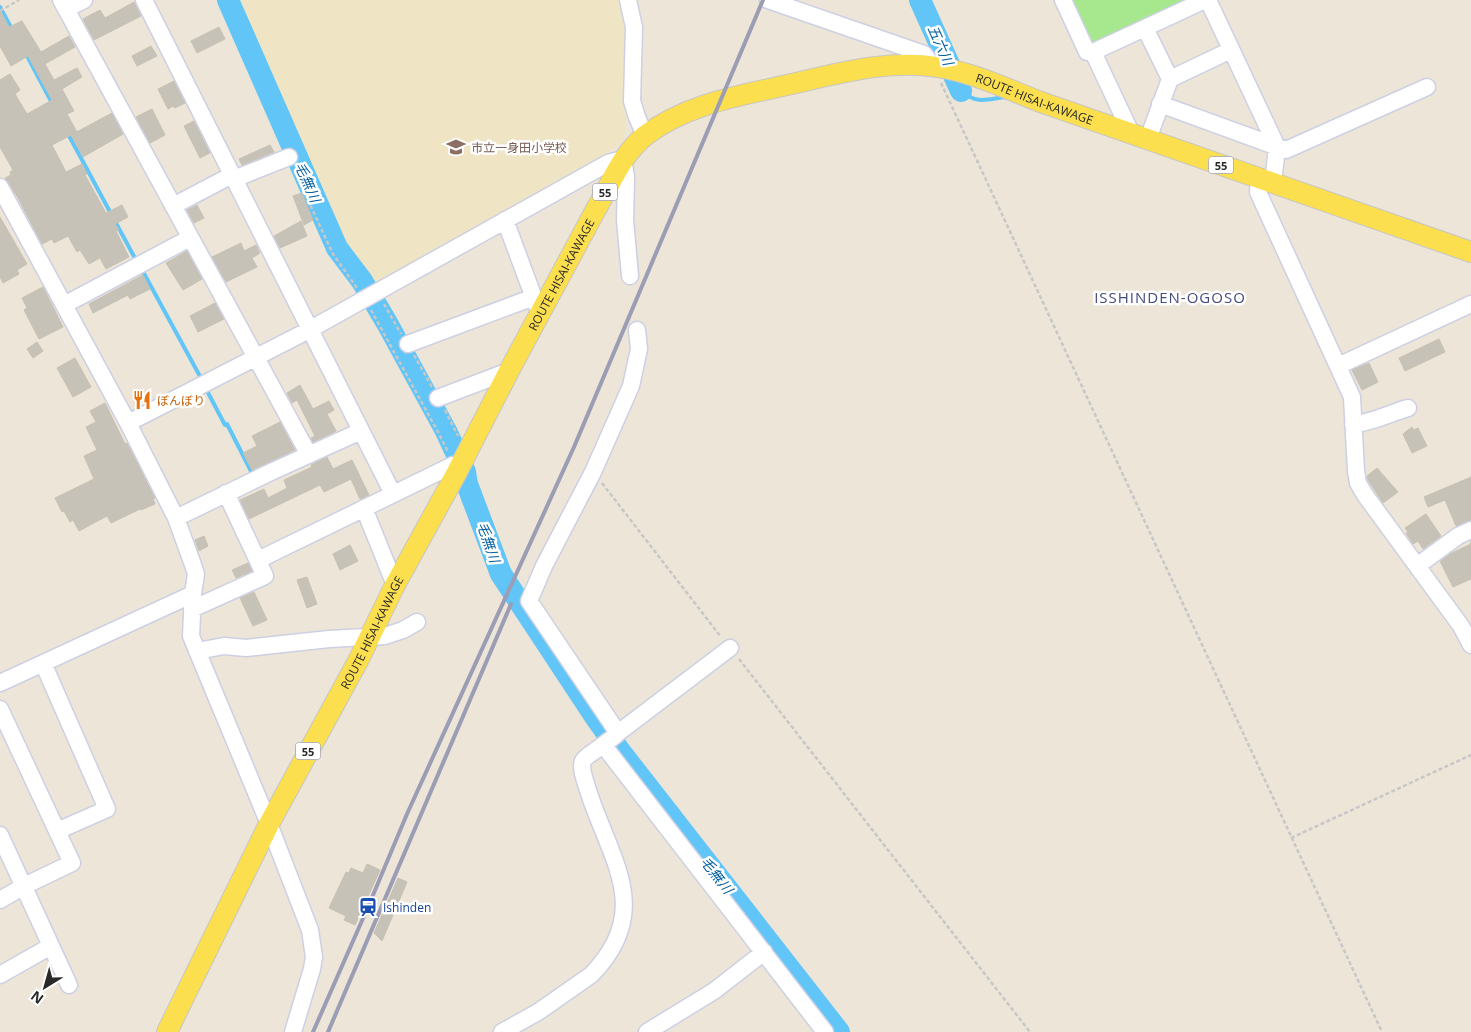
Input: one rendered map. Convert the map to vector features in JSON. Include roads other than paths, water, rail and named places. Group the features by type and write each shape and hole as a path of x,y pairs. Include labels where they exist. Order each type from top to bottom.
{"main road":[{"name":"ROUTE HISAI-KAWAGE","path":"167,1032 269,824 509,371 537,306 623,159 645,136 698,107 721,100 860,68 935,67 972,76 1140,136 1262,184 1471,252"}],"street":[{"path":"84,0 64,5 309,455"},
{"path":"144,0 393,494"},
{"path":"628,0 634,27 632,101 645,136"},
{"path":"768,0 924,54 935,67"},
{"path":"1063,0 1087,52 1093,52 1206,0 1232,50 1277,147 1262,184 1352,397 1358,483 1461,626 1471,645"},
{"path":"1145,28 1170,79"},
{"path":"887,67 889,42"},
{"path":"1093,52 1140,136 1160,104 1170,79 1232,50"},
{"path":"1160,104 1286,150 1427,88"},
{"path":"173,206 233,177 289,157"},
{"path":"128,423 310,330 608,162 623,159 626,176 625,220 630,276"},
{"path":"0,187 128,423 176,518 196,574 192,602 191,636 269,824 310,930 314,957 293,1032"},
{"path":"408,344 537,306 505,220"},
{"path":"64,305 190,238"},
{"path":"1338,366 1471,304"},
{"path":"638,330 639,349 631,386 593,472 528,601 611,739 764,952 826,1032"},
{"path":"438,398 509,371"},
{"path":"1353,424 1367,423 1408,408"},
{"path":"176,518 361,431"},
{"path":"258,560 453,465 456,474"},
{"path":"0,683 43,663 192,602 265,576 226,493"},
{"path":"364,508 396,584"},
{"path":"1417,566 1458,536 1471,530"},
{"path":"197,650 224,646 246,648 329,639 384,636 397,633 417,622"},
{"path":"502,1032 538,1012 591,975 608,953 618,934 624,906 622,880 592,802 582,762 585,757 730,648"},
{"path":"43,663 107,809 57,831"},
{"path":"0,709 72,863 0,900"},
{"path":"0,835 69,985"},
{"path":"0,975 51,946"},
{"path":"647,1032 714,991 764,952"}],"waterway":[{"name":"毛無川","path":"228,0 337,248 362,281 446,431 465,472 467,484 501,574 619,750 839,1032"},
{"name":"五六川","path":"920,0 961,91"},
{"path":"0,7 13,31"},
{"path":"25,52 52,103"},
{"path":"961,91 972,98 981,100 1007,98"},
{"path":"67,132 137,262"},
{"path":"141,268 202,380"},
{"path":"205,387 225,425 227,424 253,475"}],"railway":[{"path":"313,1032 407,814 574,447 763,0"},
{"path":"328,1032 511,604"}],"place":[{"name":"市立一身田小学校","path":"456,147"},
{"name":"ぼんぼり","path":"142,400"},
{"name":"Ishinden","path":"368,907"}],"district":[{"name":"ISSHINDEN-OGOSO","path":"1170,297"}]}
